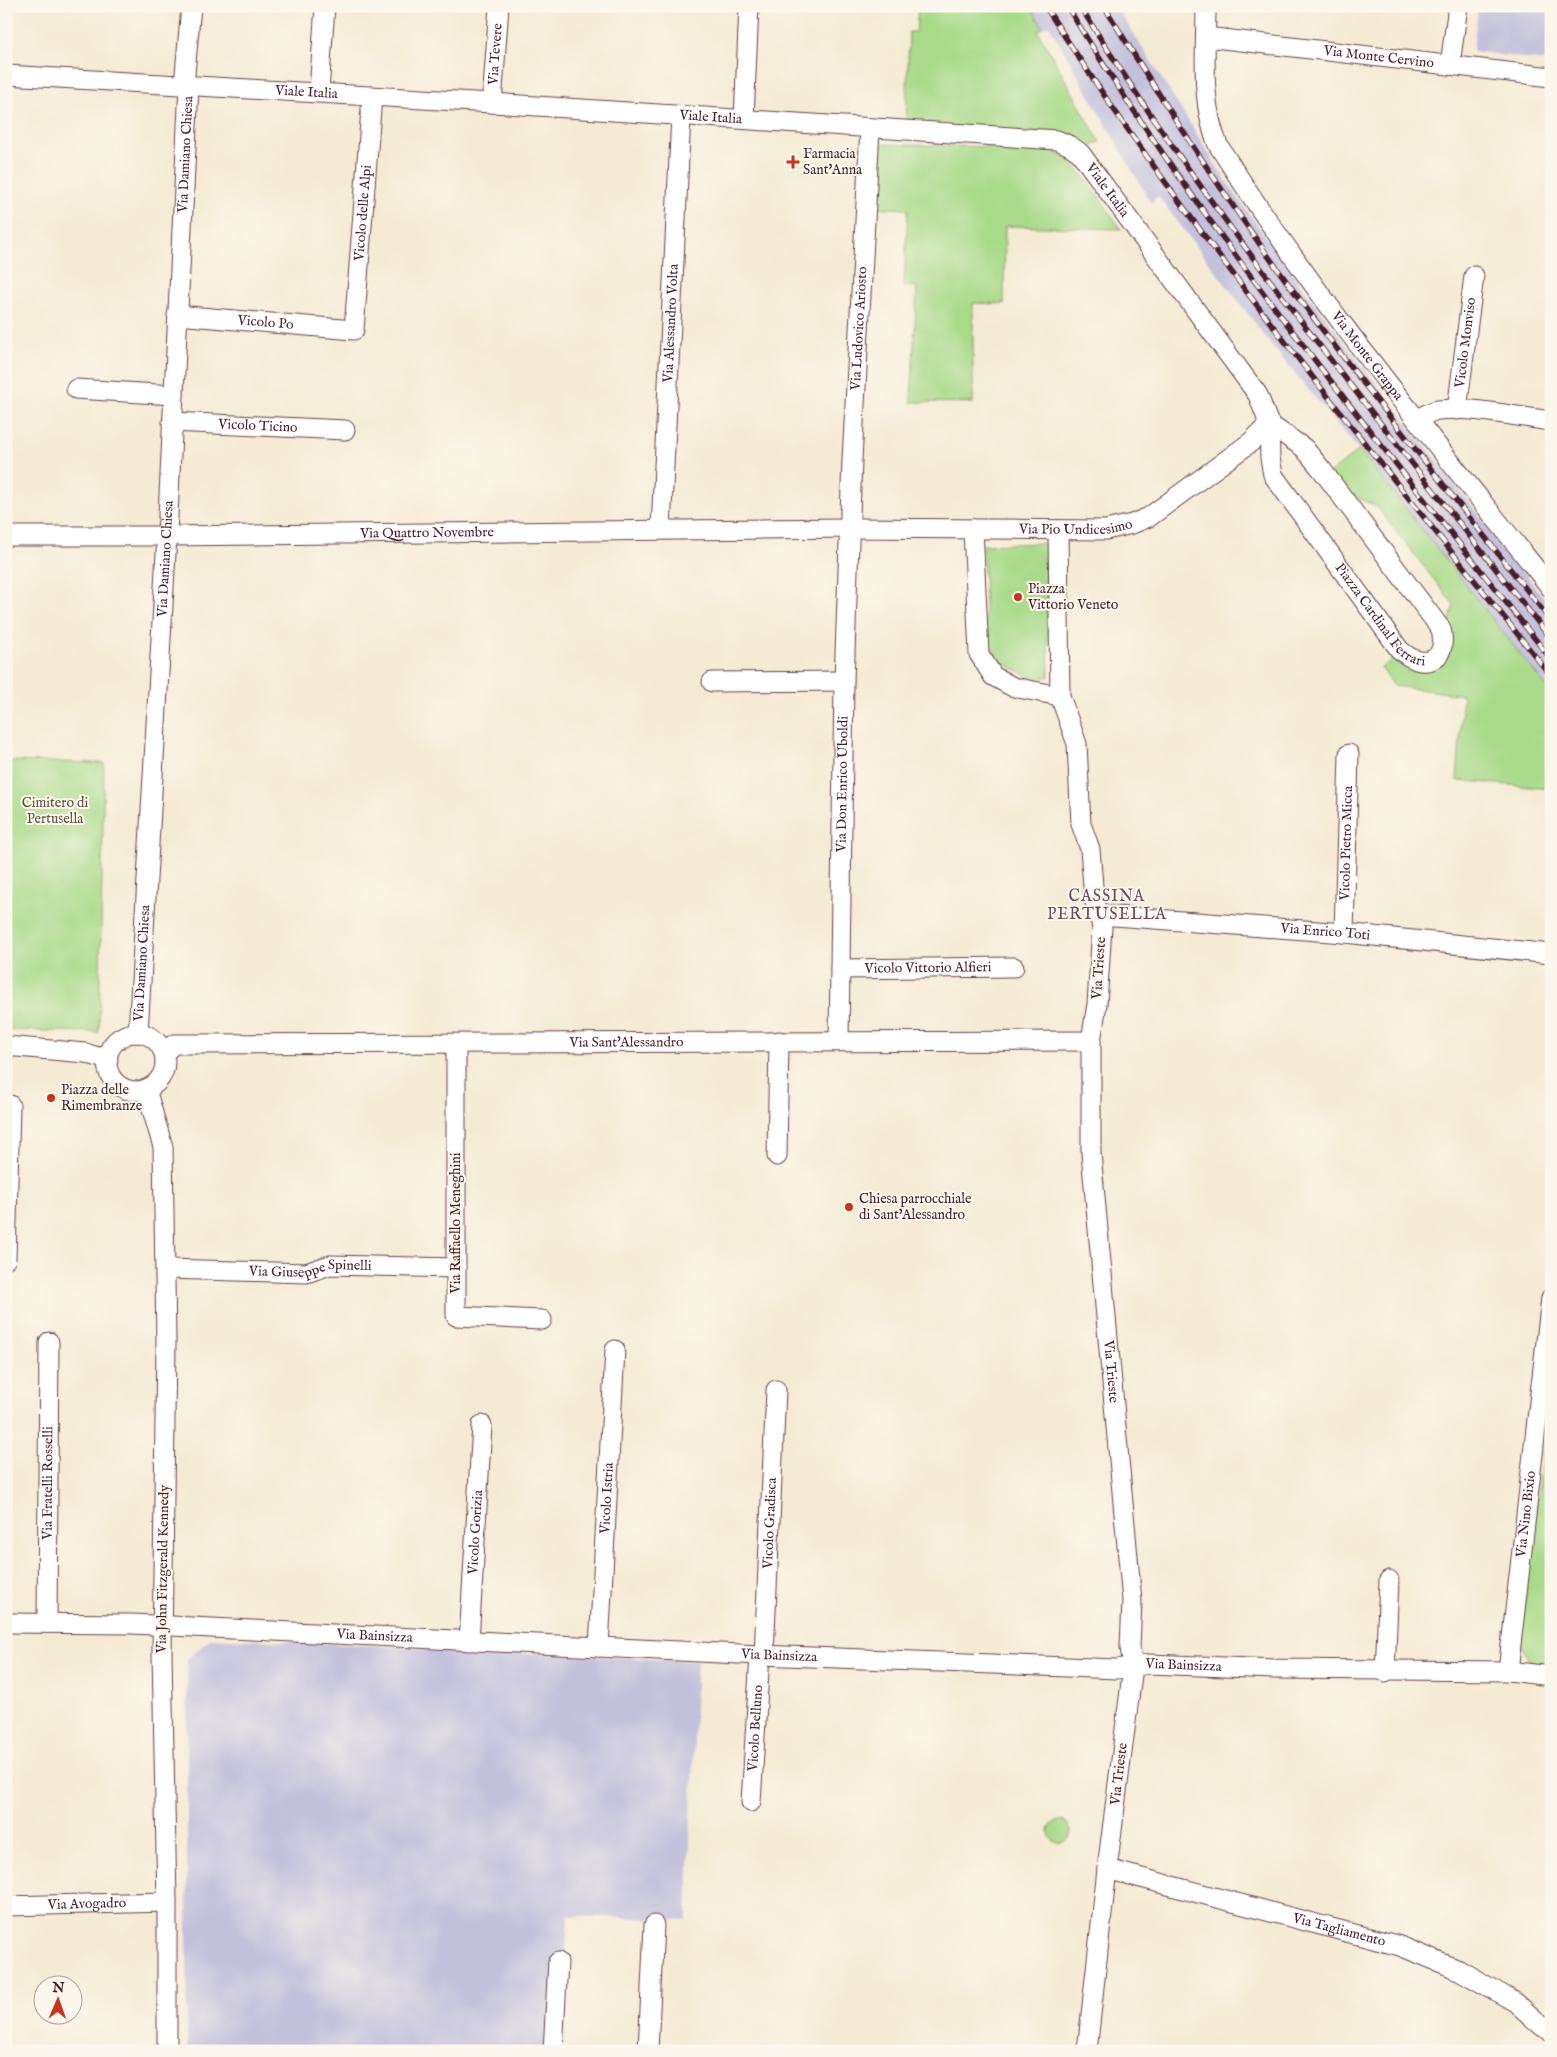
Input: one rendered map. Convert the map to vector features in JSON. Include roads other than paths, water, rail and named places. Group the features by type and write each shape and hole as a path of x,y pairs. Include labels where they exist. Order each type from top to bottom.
{"street":[{"name":"Via Damiano Chiesa","path":"138,1033 167,536 191,6"},
{"path":"319,92 325,6"},
{"name":"Via Tevere","path":"492,103 498,6"},
{"path":"744,119 748,6"},
{"name":"Via Monte Grappa","path":"1206,6 1207,108 1210,127 1218,146 1315,289 1371,364 1551,588"},
{"path":"1450,65 1458,6"},
{"name":"Via Monte Cervino","path":"1206,37 1551,77"},
{"name":"Viale Italia","path":"6,75 319,92 1057,140 1074,147 1258,395 1269,424"},
{"name":"Vicolo delle Alpi","path":"354,330 372,96"},
{"name":"Via Alessandro Volta","path":"661,529 681,116"},
{"name":"Via Ludovico Ariosto","path":"849,528 870,129"},
{"name":"Vicolo Monviso","path":"1457,410 1474,276"},
{"name":"Vicolo Po","path":"177,315 354,330"},
{"path":"76,389 174,395"},
{"path":"1417,420 1437,410 1457,410 1551,421"},
{"name":"Vicolo Ticino","path":"172,422 345,430"},
{"name":"Piazza Cardinal Ferrari","path":"1269,424 1298,444 1322,470 1441,629 1443,639 1440,652 1431,660 1420,663 1408,658 1399,649 1273,475 1270,458 1269,424"},
{"name":"Via Pio Undicesimo","path":"849,528 1106,530 1148,518 1251,442 1269,424"},
{"name":"Via Quattro Novembre","path":"6,536 167,536 849,528"},
{"name":"Via Don Enrico Uboldi","path":"839,1040 844,681 849,528"},
{"path":"973,529 979,654 993,676 1013,687 1060,696 1058,530"},
{"path":"712,682 844,681"},
{"name":"Via Trieste","path":"1060,696 1078,744 1082,824 1090,848 1094,898 1100,914 1102,927 1097,1004 1091,1041 1091,1153 1126,1517 1132,1601 1130,1647 1133,1666 1107,1869 1087,2051"},
{"name":"Vicolo Pietro Micca","path":"1344,933 1349,754"},
{"name":"Via Enrico Toti","path":"1100,914 1344,933 1551,954"},
{"name":"Vicolo Vittorio Alfieri","path":"840,969 1014,967"},
{"path":"138,1033 152,1038 164,1053 164,1071 159,1080 146,1089 130,1090 120,1086 109,1071 108,1060 110,1050 115,1042 128,1034 138,1033"},
{"name":"Via Sant'Alessandro","path":"164,1053 174,1044 456,1045 839,1040 1091,1041"},
{"path":"777,1156 779,1041"},
{"name":"Via Raffaello Meneghini","path":"456,1045 456,1316 542,1320"},
{"path":"6,1046 85,1053 108,1060"},
{"name":"Via John Fitzgerald Kennedy","path":"146,1089 163,1147 166,1269 162,1626 167,1902 167,2051"},
{"path":"6,1259 10,1105"},
{"name":"Via Giuseppe Spinelli","path":"166,1269 306,1273 330,1265 456,1268"},
{"name":"Via Nino Bixio","path":"1508,1671 1551,1298"},
{"name":"Via Fratelli Rosselli","path":"47,1623 49,1342"},
{"name":"Vicolo Istria","path":"599,1647 614,1350"},
{"name":"Vicolo Gradisca","path":"762,1655 776,1390"},
{"name":"Vicolo Gorizia","path":"469,1641 482,1425"},
{"path":"1385,1672 1389,1580"},
{"name":"Via Bainsizza","path":"6,1622 162,1626 1116,1670 1149,1664 1385,1672 1508,1671 1551,1676"},
{"name":"Vicolo Belluno","path":"751,1802 762,1655"},
{"name":"Via Tagliamento","path":"1107,1869 1400,1946 1459,1970 1515,2002 1551,2034"},
{"name":"Via Avogadro","path":"6,1906 167,1902"},
{"path":"648,2051 654,1925"},
{"path":"554,2051 558,1962"}],"railway":[{"path":"1045,6 1103,94 1226,264 1354,430 1551,676"},
{"path":"1067,6 1121,92 1178,176 1238,258 1361,420 1551,659"},
{"path":"1080,6 1133,89 1247,250 1367,407 1551,639"},
{"path":"1104,6 1200,157 1261,246 1367,388 1551,621"}],"place":[{"name":"Farmacia Sant'Anna","path":"793,162"},
{"name":"Piazza Vittorio Veneto","path":"1018,597"},
{"name":"Piazza delle Rimembranze","path":"51,1098"},
{"name":"Chiesa parrocchiale di Sant'Alessandro","path":"849,1207"}],"district":[{"name":"CASSINA PERTUSELLA","path":"1107,906"}],"park label":[{"name":"Cimitero di Pertusella","path":"55,812"}]}
